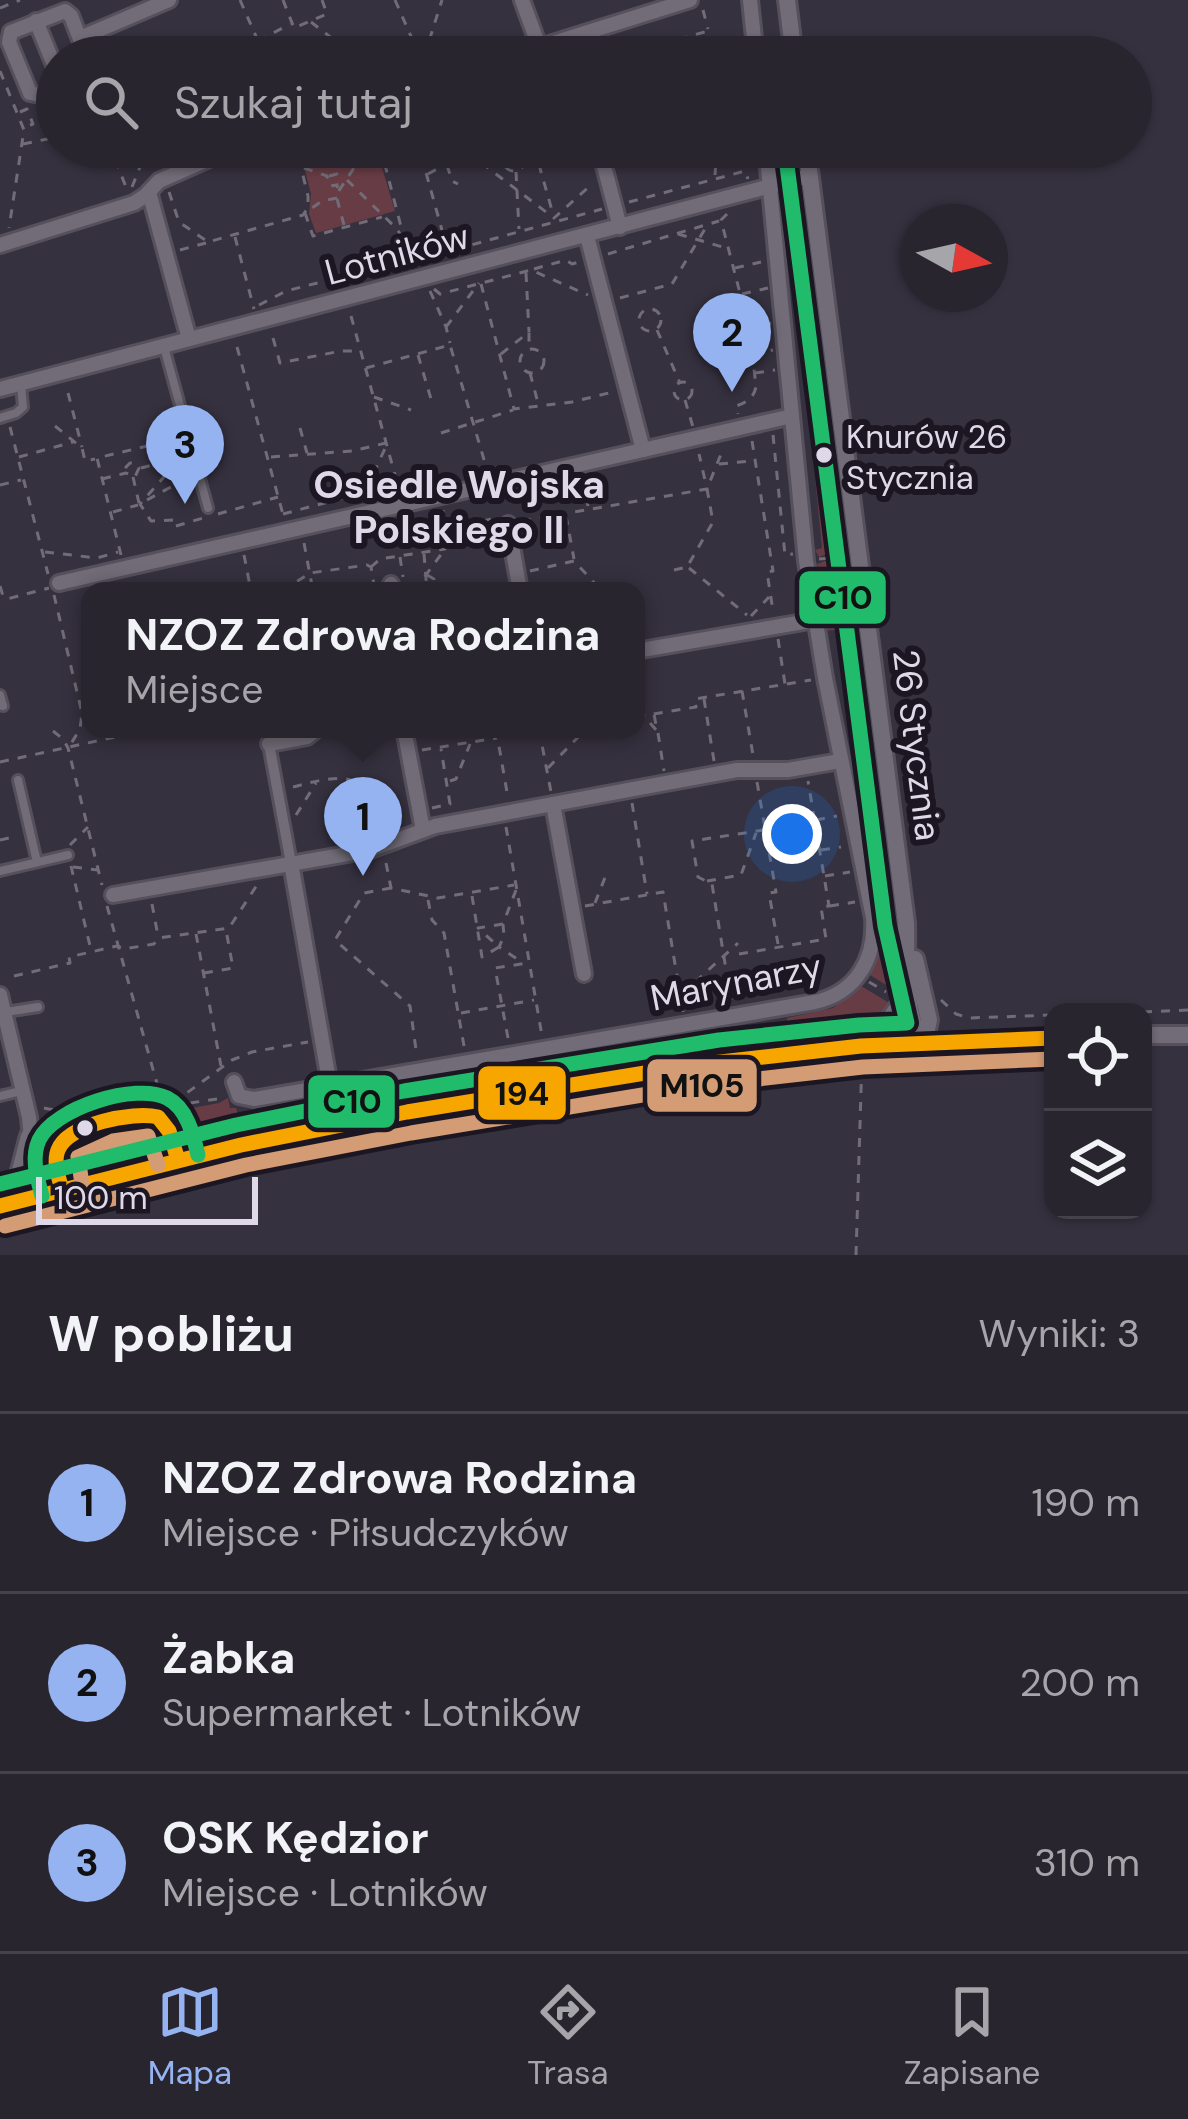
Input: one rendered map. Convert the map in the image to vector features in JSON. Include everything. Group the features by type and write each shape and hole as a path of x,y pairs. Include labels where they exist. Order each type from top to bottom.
{"street":[{"path":"85,36 169,0"},
{"path":"522,0 535,36"},
{"path":"580,36 690,0"},
{"path":"750,0 754,36"},
{"path":"787,0 791,36"},
{"path":"36,95 30,93 9,42 11,32 65,11 79,36"},
{"path":"36,21 42,36"},
{"path":"6,244 134,203 164,179 189,168"},
{"path":"605,168 620,227"},
{"name":"Marynarzy","path":"235,1087 239,1096 249,1099 815,1002 842,993 867,963 874,928 806,561 768,168"},
{"name":"26 Stycznia","path":"808,168 906,923 932,1002 924,1043"},
{"name":"Lotników","path":"0,389 809,176"},
{"path":"149,192 189,340"},
{"path":"587,236 643,451"},
{"path":"53,586 792,416"},
{"path":"504,521 518,582"},
{"path":"645,649 815,620"},
{"path":"302,738 269,744 330,1086"},
{"path":"406,738 423,830"},
{"path":"113,895 380,848 423,830 716,774 841,765"},
{"path":"553,804 584,974"},
{"name":"26 Stycznia","path":"906,923 901,990 915,1032 924,1043"},
{"path":"827,1050 858,1041 881,1027 899,1006 901,990"},
{"path":"0,995 28,1111 40,1196"},
{"path":"932,1002 938,1024 947,1030 1002,1040"},
{"path":"1152,1035 1188,1035"},
{"path":"30,1131 9,1203 178,1160 407,1112 694,1065 861,1046 1044,1038"},
{"path":"401,1074 407,1112"}],"lane":[{"path":"164,346 208,508"},
{"path":"3,417 23,407 21,383"},
{"path":"0,694 3,706"},
{"path":"18,780 37,862"},
{"path":"0,871 68,855"},
{"path":"3,1016 38,1007"},
{"path":"0,1096 23,1090"},
{"path":"62,1190 56,1158 63,1140 77,1131 135,1114 151,1114 167,1126 178,1160"}],"path":[{"path":"0,8 20,0"},
{"path":"240,0 256,36"},
{"path":"282,0 294,28 328,14 324,1"},
{"path":"395,0 412,36"},
{"path":"429,36 442,0"},
{"path":"701,0 710,36"},
{"path":"310,21 329,36"},
{"path":"267,36 292,23"},
{"path":"691,36 709,31"},
{"path":"0,71 23,128 6,244"},
{"path":"17,113 27,109 32,119 33,124 23,128"},
{"path":"21,144 36,141"},
{"path":"119,168 130,195 140,168"},
{"path":"302,168 308,196 305,213 313,236 382,217"},
{"path":"305,168 327,176 338,174 340,184 330,186 327,176"},
{"path":"174,255 298,219 338,195 355,168"},
{"path":"386,168 412,270"},
{"path":"424,168 450,259 460,248 555,219 745,171 749,181"},
{"path":"426,174 437,168"},
{"path":"448,168 458,184"},
{"path":"489,168 555,219"},
{"path":"508,168 520,168"},
{"path":"540,168 555,219"},
{"path":"715,179 716,168"},
{"path":"516,171 519,230"},
{"path":"555,219 606,172"},
{"path":"164,179 179,222 208,242"},
{"path":"347,180 405,242"},
{"path":"337,184 345,227"},
{"path":"440,293 640,246 725,219 730,207"},
{"path":"721,220 749,328 755,393 736,406 754,461 785,684"},
{"path":"528,271 605,303 672,284 708,224"},
{"path":"674,232 728,248"},
{"path":"235,236 254,309"},
{"path":"734,268 777,259"},
{"path":"528,271 530,349"},
{"path":"247,314 286,291 333,279 344,289"},
{"path":"446,327 480,282"},
{"path":"480,282 514,409"},
{"path":"740,294 780,285"},
{"path":"428,286 446,327 491,486"},
{"path":"351,316 405,506"},
{"path":"749,328 784,321"},
{"path":"656,328 680,383"},
{"path":"500,355 529,332"},
{"path":"273,338 280,363 361,351"},
{"path":"366,368 450,345"},
{"path":"237,347 283,514 294,530 312,582"},
{"path":"751,354 787,348"},
{"path":"530,349 544,360 541,369 530,373 520,362 522,353 530,349"},
{"path":"418,354 431,399"},
{"path":"753,373 789,367"},
{"path":"530,373 538,405"},
{"path":"685,400 692,388 680,383 675,394 685,400 713,522 687,567"},
{"path":"441,433 514,409 572,402 628,388"},
{"path":"68,393 86,461 183,437 170,465 140,504"},
{"path":"374,397 411,410"},
{"path":"3,417 24,479 81,709"},
{"path":"56,426 82,448"},
{"path":"300,428 308,454"},
{"path":"707,489 741,428"},
{"path":"18,458 75,442"},
{"path":"267,457 352,452 387,442"},
{"path":"366,492 387,442"},
{"path":"159,443 162,454"},
{"path":"127,451 130,463"},
{"path":"168,453 170,465 158,470 154,456 168,453"},
{"path":"97,458 124,568"},
{"path":"717,464 754,461"},
{"path":"130,463 140,469"},
{"path":"125,473 130,463"},
{"path":"134,477 140,469 156,464"},
{"path":"579,465 588,508"},
{"path":"102,479 125,473 134,477"},
{"path":"134,477 140,504 151,521 174,523 279,497"},
{"path":"0,485 24,479"},
{"path":"110,512 201,479"},
{"path":"283,514 397,483"},
{"path":"445,530 707,489"},
{"path":"833,489 829,536 838,604 854,638"},
{"path":"420,582 446,548 441,497"},
{"path":"565,513 574,561 594,582"},
{"path":"242,542 249,582"},
{"path":"296,582 310,573 371,567 380,559 446,548"},
{"path":"43,552 97,558 120,552"},
{"path":"423,552 426,582"},
{"path":"517,573 574,561"},
{"path":"371,567 374,582"},
{"path":"674,569 687,567 751,618 771,595"},
{"path":"0,586 7,598 53,586"},
{"path":"645,716 696,707 695,699 825,677"},
{"path":"742,692 776,892 769,893 778,946"},
{"path":"704,698 716,774"},
{"path":"654,714 666,783"},
{"path":"645,717 657,731"},
{"path":"841,765 859,766 865,758 862,717"},
{"path":"68,748 81,721"},
{"path":"53,731 68,748 164,1107"},
{"path":"0,762 115,738"},
{"path":"408,753 497,738 526,963 542,1038"},
{"path":"541,738 553,804"},
{"path":"547,769 577,738"},
{"path":"446,781 456,779 471,742"},
{"path":"419,810 450,804 441,747"},
{"path":"806,767 829,906"},
{"path":"445,770 460,768"},
{"path":"278,791 346,779 364,789 391,888"},
{"path":"285,831 317,781"},
{"path":"630,790 647,895"},
{"path":"815,820 840,816"},
{"path":"88,827 70,842 68,855 92,952"},
{"path":"732,1005 712,884 698,877 692,841 766,830"},
{"path":"707,881 741,875 757,831"},
{"path":"1,835 9,838"},
{"path":"820,851 845,846"},
{"path":"71,867 98,870"},
{"path":"158,938 229,928 270,867"},
{"path":"824,876 850,872"},
{"path":"594,904 606,875"},
{"path":"417,1059 410,1006 334,940 364,893 391,888 428,898 516,886"},
{"path":"471,893 482,957 499,947 516,886"},
{"path":"14,976 118,946 154,944 158,938 150,888"},
{"path":"572,908 663,892 683,1013"},
{"path":"428,898 432,920 444,933 465,1051"},
{"path":"739,953 826,939 821,907 855,902"},
{"path":"478,928 503,924"},
{"path":"203,973 233,968 226,928"},
{"path":"478,928 526,963"},
{"path":"195,932 221,1068"},
{"path":"681,996 737,944"},
{"path":"40,958 43,970"},
{"path":"508,1043 495,968 526,963"},
{"path":"866,980 901,990"},
{"path":"459,1014 536,1000"},
{"path":"932,1002 969,1018 1044,1016"},
{"path":"1152,1012 1188,1010"},
{"path":"164,1107 252,1052 322,1040"},
{"path":"856,1255 861,1046"},
{"path":"132,1104 150,1102 164,1107 219,1100 235,1087"},
{"path":"28,1111 109,1110"},
{"path":"60,1111 63,1123"}],"shaded area":[{"path":"304,168 382,168 395,211 316,233 309,214 311,194"},
{"path":"793,192 831,488 827,554 819,557 815,550 822,548 789,210 777,210 777,196"},
{"path":"802,197 842,490 834,527 838,554 833,555 831,533 836,487"},
{"path":"825,561 830,566 835,606 851,640 862,758 856,762 851,751 858,749 835,630 823,631 816,587 826,585 824,570 818,570 817,564"},
{"path":"837,578 841,578 845,603 850,604 860,630 896,991 870,975 880,937 870,872 881,868 864,783 856,784 868,757 865,708 855,633 841,605"},
{"path":"861,986 891,1004 878,1021 861,1031 743,1044 426,1101 418,1100 411,1090 414,1081 433,1074 436,1086 788,1028 787,1018 833,1008"},
{"path":"373,1084 392,1086 396,1094 386,1108 215,1143 187,1135 171,1112 228,1098 239,1118 374,1096"},
{"path":"137,1123 161,1134 161,1144 152,1157 81,1174 69,1166 67,1154 76,1140"}],"transit line":[{"name":"C10","path":"0,1184 236,1125 404,1091 719,1040 907,1023 885,926 787,168"},
{"name":"194","path":"0,1206 241,1145 407,1112 694,1065 861,1046 1044,1038"},
{"name":"M105","path":"5,1226 246,1165 697,1086 863,1067 1044,1059"},
{"name":"C10","path":"42,1196 35,1161 39,1140 61,1118 97,1101 136,1093 167,1098 184,1115 198,1155"},
{"name":"194","path":"62,1190 58,1150 74,1133 102,1122 158,1117 169,1131 178,1160"},
{"name":"M105","path":"82,1184 78,1157 113,1141 148,1136 158,1165"}],"place":[{"name":"Żabka","path":"732,392"},
{"name":"Knurów 26 Stycznia","path":"824,455"},
{"name":"OSK Kędzior","path":"185,504"},
{"name":"NZOZ Zdrowa Rodzina","path":"363,876"}],"district":[{"name":"Osiedle Wojska Polskiego II","path":"459,506"}]}
